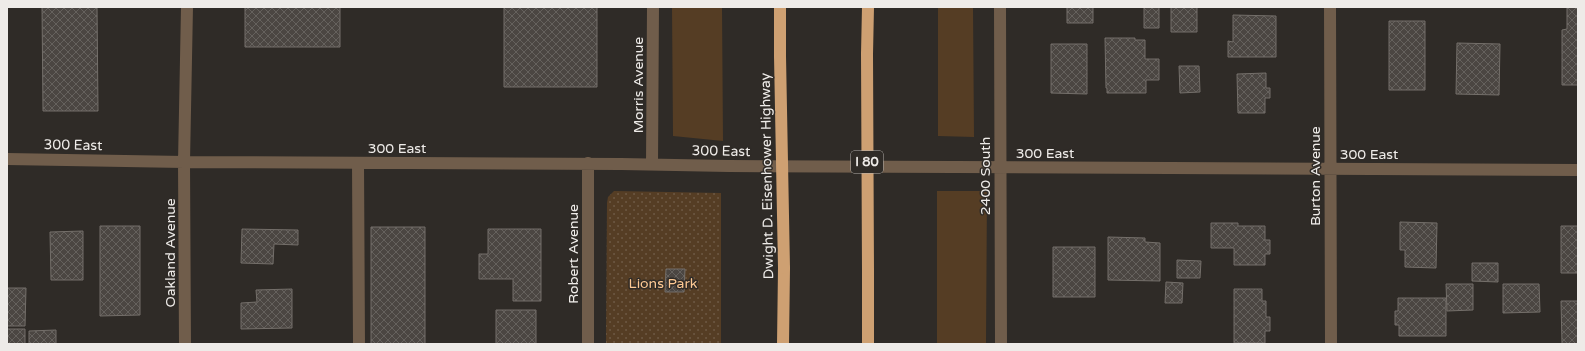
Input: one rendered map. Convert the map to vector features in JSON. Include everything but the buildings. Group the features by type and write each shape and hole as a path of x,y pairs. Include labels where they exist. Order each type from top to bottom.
{"highway":[{"name":"Dwight D. Eisenhower Highway","path":"780,7 784,268 783,344"},
{"name":"I 80","path":"868,7 868,344"}],"street":[{"name":"Oakland Avenue","path":"185,344 184,162 187,7"},
{"name":"Morris Avenue","path":"652,164 653,7"},
{"name":"2400 South","path":"1000,7 1001,344"},
{"name":"Burton Avenue","path":"1330,7 1331,344"},
{"name":"300 East","path":"7,159 184,162 588,163 1000,168 1578,170"},
{"path":"358,163 359,344"},
{"name":"Robert Avenue","path":"588,163 588,344"}],"green space":[{"path":"672,7 722,7 723,141 673,136"},
{"path":"938,7 973,7 974,137 938,136"},
{"name":"Lions Park","path":"614,191 721,193 721,344 606,344 607,203 608,197"},
{"path":"937,191 987,191 986,344 937,344"}]}
